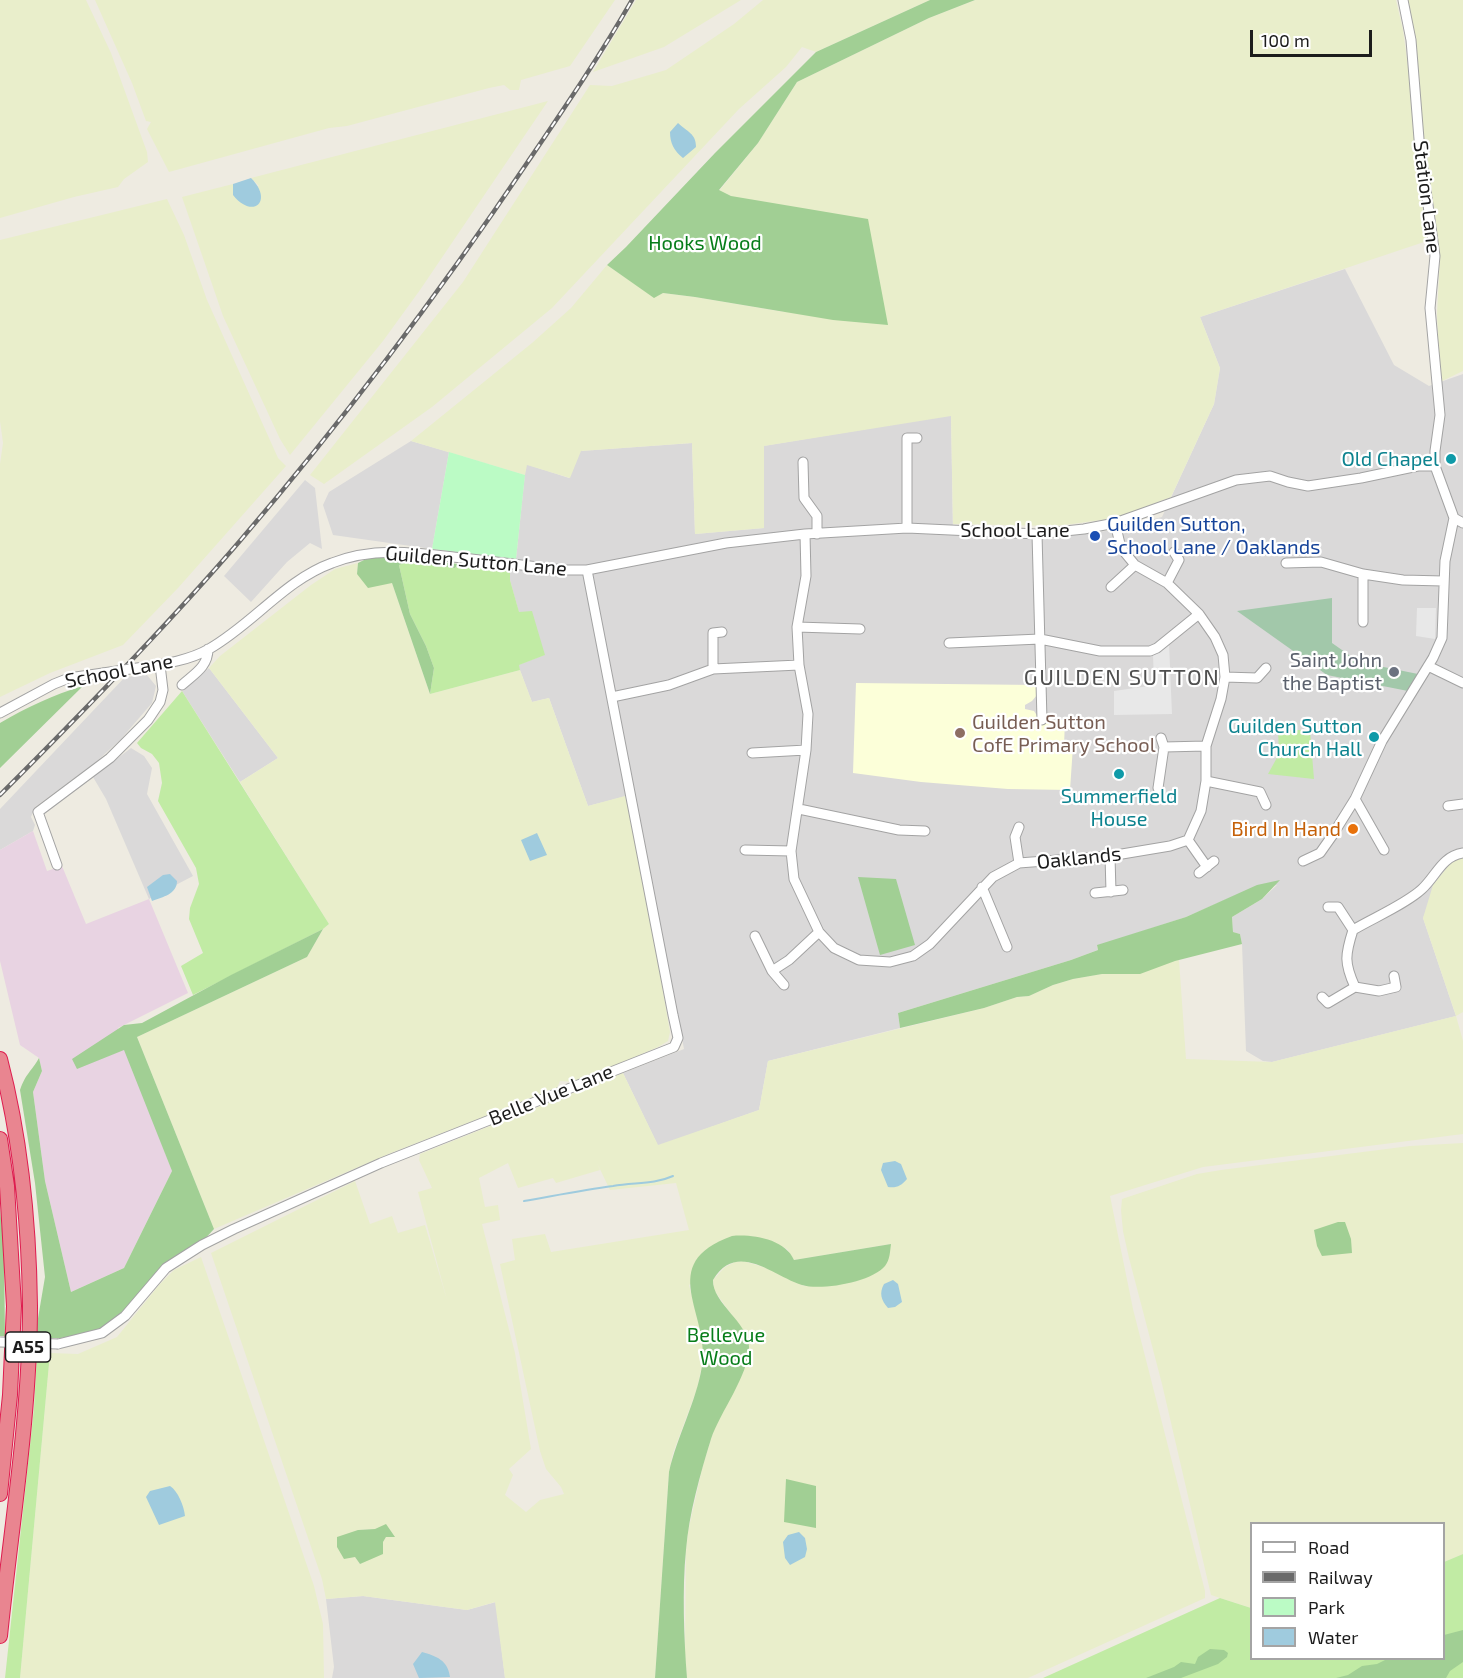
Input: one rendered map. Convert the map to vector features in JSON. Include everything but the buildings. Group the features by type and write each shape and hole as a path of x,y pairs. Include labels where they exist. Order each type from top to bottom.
{"highway":[{"name":"A55","path":"0,1059 9,1093 24,1187 30,1306 26,1396 0,1636"},
{"name":"A55","path":"0,1139 7,1186 14,1306 10,1395 0,1494"}],"street":[{"name":"Station Lane","path":"1403,0 1411,40 1419,139 1435,256 1430,308 1440,415 1435,466"},
{"path":"907,528 907,438 917,438"},
{"path":"803,462 808,482 804,498 817,516 817,534"},
{"name":"School Lane","path":"587,570 726,543 806,534 907,528 1037,534 1084,529 1114,523 1236,480 1270,476 1308,486 1418,466 1435,466"},
{"path":"1303,861 1320,854 1355,799 1382,741 1428,666 1442,638 1443,581 1448,544 1459,521 1435,466"},
{"path":"1114,523 1121,548 1135,565 1167,583 1199,614 1215,637 1223,655 1225,677 1221,699 1206,746 1206,781 1201,811 1188,840 1210,864 1198,873"},
{"name":"Oaklands","path":"806,534 806,576 797,627 799,664 808,714 799,809 791,851 794,879 819,932 834,948 859,960 890,962 913,956 930,944 993,877 1019,863 1110,856 1170,846 1188,840"},
{"path":"1037,534 1042,720"},
{"name":"Guilden Sutton Lane","path":"331,563 375,552 408,552 563,570 587,570"},
{"path":"1167,583 1180,557"},
{"path":"1286,563 1321,562 1363,574 1403,580 1443,581"},
{"name":"School Lane","path":"0,713 69,678 160,665 208,649 248,621 291,586 331,563"},
{"path":"1113,581 1135,565"},
{"name":"Belle Vue Lane","path":"0,1342 58,1344 102,1333 125,1316 166,1268 202,1245 234,1229 381,1163 674,1047 678,1038 674,1015 587,570"},
{"path":"1363,574 1364,622"},
{"path":"949,643 1040,639 1100,651 1150,651 1157,648 1199,614"},
{"path":"797,627 860,629"},
{"path":"713,669 713,633 722,633"},
{"name":"School Lane","path":"182,685 205,665 208,659 208,649"},
{"path":"612,697 669,685 713,669 799,664"},
{"path":"57,865 38,812 110,758 148,720 160,702 163,690 160,665"},
{"path":"1428,666 1463,683"},
{"path":"1225,677 1259,682 1266,668"},
{"path":"1158,788 1162,742 1206,746"},
{"path":"758,753 806,750"},
{"path":"1206,781 1260,792 1266,805"},
{"path":"1355,799 1384,849"},
{"path":"1448,806 1463,804"},
{"path":"799,809 899,830 914,825 925,831"},
{"path":"1015,834 1019,863"},
{"path":"752,847 791,851"},
{"path":"1355,987 1347,969 1346,953 1353,930 1422,889 1442,863 1454,855 1463,853"},
{"path":"1110,856 1111,892"},
{"path":"982,887 1007,947"},
{"path":"1095,893 1122,890"},
{"path":"1344,898 1333,907 1353,930"},
{"path":"772,970 789,960 819,932"},
{"path":"754,936 772,970 784,985"},
{"path":"1331,1014 1325,1000 1355,987 1379,991 1401,988 1394,976"}],"shaded area":[{"path":"0,0 86,0 111,53 147,152 148,162 124,179 118,187 0,218"},
{"path":"95,0 615,0 570,66 521,80 519,90 510,90 504,85 489,88 347,126 329,128 169,172 147,129 151,122 146,121 132,83"},
{"path":"636,0 741,0 664,47 593,72"},
{"path":"763,0 930,0 816,52 802,47 786,67 739,109 552,308 432,407 324,484 310,475 463,282 590,85 612,86 666,70 734,24"},
{"path":"975,0 1396,0 1403,30 1412,96 1417,166 1427,241 1200,317 1220,368 1214,404 1171,497 1116,518 1057,526 953,524 951,416 764,446 764,528 695,534 692,443 581,451 570,478 527,465 525,475 411,441 532,343 571,308 607,265 654,297 663,293 784,312 731,196 719,191 758,143 797,82 929,18"},
{"path":"1406,0 1463,0 1463,371 1440,382 1437,314 1440,258 1434,207 1425,165"},
{"path":"548,101 383,341 290,455 280,439 223,316 182,197 233,184 233,195 259,186 251,178"},
{"path":"167,199 184,235 207,300 278,458 286,466 178,588 123,645 50,673 0,697 0,464 3,443 0,421 0,240"},
{"path":"1345,269 1394,365 1429,386 1463,374 1463,858 1454,859 1423,918 1456,1016 1272,1062 1263,1061 1246,1051 1242,944 1240,934 1233,932 1232,917 1262,899 1277,885 1241,893 1186,917 1097,946 1098,950 1071,960 898,1013 900,1028 768,1061 759,1110 658,1146 623,1073 684,1049 635,794 588,806 549,698 532,702 518,665 544,655 519,613 510,580 510,571 516,559 526,464 569,478 580,451 692,443 695,534 764,528 763,446 951,415 953,533 1043,539 1106,531 1162,517 1214,404 1220,368 1200,317"},
{"path":"411,441 449,452 432,549 333,535 323,505 329,492"},
{"path":"305,480 315,488 322,549 310,543 287,562 251,602 224,576"},
{"path":"358,563 357,574 392,583 430,694 520,670 532,702 549,698 588,806 625,796 670,1032 668,1041 658,1047 576,1082 560,1081 557,1088 391,1153 214,1229 137,1037 307,957 323,929 329,924 240,782 278,758 209,668 220,656 311,585 335,569"},
{"path":"1332,598 1332,643 1359,662 1418,674 1408,691 1327,675 1237,611"},
{"path":"1417,608 1436,608 1435,639 1416,636"},
{"path":"1169,643 1172,714 1114,715 1114,691 1149,686 1154,680 1153,655"},
{"path":"209,668 278,758 240,782 182,691"},
{"path":"147,675 156,686 152,703 121,739 96,762 35,807 31,817 35,825 33,831 0,850 0,809 125,677"},
{"name":"Guilden Sutton CofE Primary School","path":"856,683 1037,685 1037,695 1025,705 1025,709 1034,711 1040,720 1065,720 1064,746 1073,746 1070,790 1008,789 921,782 853,773"},
{"path":"131,748 144,756 152,768 147,794 193,876 149,899 106,799 93,777"},
{"path":"33,831 47,871 62,866 86,924 149,899 188,993 118,1028 172,1171 124,1268 71,1292 45,1181 33,1092 42,1071 39,1058 20,1045 0,961 0,850"},
{"path":"1463,858 1463,1012 1456,1016 1423,918 1433,885 1454,859"},
{"path":"1179,960 1186,1059 1272,1062 1456,1016 1463,1041 1463,1134 1203,1167 1110,1196 1133,1309 1205,1598 1028,1678 687,1678 685,1654 688,1532 702,1469 714,1429 745,1363 745,1334 714,1290 713,1280 725,1267 743,1261 770,1269 804,1286 891,1244 794,1260 787,1249 767,1240 750,1236 689,1285 704,1344 704,1356 697,1389 673,1453 669,1472 655,1678 505,1678 495,1602 467,1610 363,1596 326,1599 322,1579 211,1253 355,1181 370,1224 392,1216 398,1233 425,1225 447,1300 418,1192 432,1188 419,1160 420,1154 623,1073 658,1145 759,1110 768,1061 984,1008 1017,997 1029,996 1073,979","holes":["508,1163 518,1188 553,1178 556,1183 600,1170 597,1163 610,1190 676,1183 689,1230 551,1252 545,1234 512,1239 515,1260 500,1264 540,1451 546,1469 564,1494 540,1500 526,1512 505,1495 513,1475 509,1469 531,1449 515,1353 482,1224 500,1220 498,1205 485,1207 479,1178","375,1529 394,1537 386,1537 360,1564 355,1557 358,1530"]},
{"path":"1463,1143 1463,1554 1445,1562 1445,1522 1250,1522 1250,1608 1211,1595 1162,1384 1129,1258 1123,1231 1122,1199 1197,1174 1410,1146"},
{"path":"201,1257 314,1586 323,1624 324,1678 20,1678 50,1353 78,1354 117,1337 174,1270"},
{"path":"363,1596 467,1610 496,1602 505,1678 332,1678 334,1667 326,1599"}],"green space":[{"name":"Hooks Wood","path":"930,0 975,0 929,18 797,82 758,143 719,190 731,196 868,219 888,325 833,320 663,293 654,298 607,265 816,52"},
{"path":"449,452 525,475 516,559 432,549"},
{"path":"392,556 458,564 455,568 408,562 399,565 410,614 434,668 430,694 392,583 368,588 357,574 358,563 368,558"},
{"path":"408,562 455,568 458,564 510,571 510,580 519,612 532,611 545,655 519,665 520,670 430,694 434,668 410,614 399,565"},
{"path":"83,686 0,768 0,723 40,702"},
{"path":"182,691 329,924 193,995 181,966 203,953 189,919 190,908 199,884 196,868 158,801 162,783 159,763 152,754 137,743"},
{"path":"1278,730 1310,730 1314,779 1268,774 1279,754"},
{"path":"858,877 896,879 915,945 880,955"},
{"path":"1280,880 1262,899 1232,917 1233,932 1240,934 1242,944 1175,961 1140,974 1102,974 1073,979 1029,996 1017,997 984,1008 900,1028 898,1013 1071,960 1098,950 1097,945 1186,917 1257,885"},
{"path":"323,929 307,957 137,1037 214,1229 201,1243 163,1266 123,1314 101,1330 61,1338 42,1338 36,1330 45,1277 35,1183 20,1090 39,1058 42,1071 33,1092 45,1181 71,1292 124,1268 172,1171 124,1050 77,1069 72,1059 124,1025 142,1023"},
{"path":"0,1208 4,1251 5,1336 0,1336"},
{"path":"1345,1222 1351,1239 1352,1253 1322,1256 1317,1246 1314,1230"},
{"name":"Bellevue Wood","path":"732,1236 767,1239 783,1247 794,1260 891,1244 885,1266 869,1277 846,1284 810,1287 791,1281 756,1264 744,1262 733,1263 723,1268 713,1280 718,1297 747,1338 748,1358 711,1439 699,1480 687,1536 684,1631 687,1678 655,1678 669,1472 702,1366 703,1347 691,1292 691,1276 696,1261 709,1247"},
{"path":"37,1352 50,1353 20,1678 5,1678 34,1408"},
{"path":"786,1479 816,1486 816,1528 784,1522"},
{"path":"386,1524 395,1537 386,1537 383,1542 383,1554 360,1564 355,1557 344,1559 337,1547 337,1537 358,1530 375,1529"},
{"path":"1463,1554 1463,1678 1043,1678 1220,1598 1250,1608 1250,1660 1445,1660 1445,1562"},
{"path":"1463,1630 1463,1662 1450,1671 1446,1678 1336,1678 1348,1675 1362,1666 1377,1664 1385,1660 1445,1660 1445,1635"},
{"path":"1210,1649 1224,1650 1228,1653 1227,1657 1218,1664 1181,1678 1146,1678 1181,1662 1195,1664 1198,1657"}],"water":[{"path":"678,123 693,136 696,142 696,147 683,158 677,153 670,136 670,132"},
{"path":"251,178 261,194 261,200 254,207 240,202 233,195 233,184"},
{"path":"537,833 547,855 530,861 521,840"},
{"path":"170,874 177,881 175,889 152,901 147,887 163,875"},
{"path":"895,1161 901,1164 907,1179 899,1186 888,1187 881,1170 883,1163"},
{"path":"893,1280 898,1284 902,1302 895,1307 888,1308 881,1293 884,1284"},
{"path":"170,1486 180,1499 185,1516 159,1525 146,1497 150,1491"},
{"path":"799,1532 805,1538 807,1549 805,1557 790,1565 785,1558 783,1542 788,1535"},
{"path":"422,1652 444,1663 450,1677 419,1678 413,1664"}],"waterway":[{"path":"524,1201 651,1182 673,1176"}],"railway":[{"path":"0,795 181,607 315,451 424,309 493,212 581,83 632,0"}],"place":[{"name":"Old Chapel","path":"1451,459"},
{"name":"Guilden Sutton, School Lane / Oaklands","path":"1095,536"},
{"name":"Saint John the Baptist","path":"1394,672"},
{"name":"Guilden Sutton CofE Primary School","path":"960,733"},
{"name":"Guilden Sutton Church Hall","path":"1374,737"},
{"name":"Summerfield House","path":"1119,774"},
{"name":"Bird In Hand","path":"1353,829"}],"district":[{"name":"GUILDEN SUTTON","path":"1122,678"}]}
